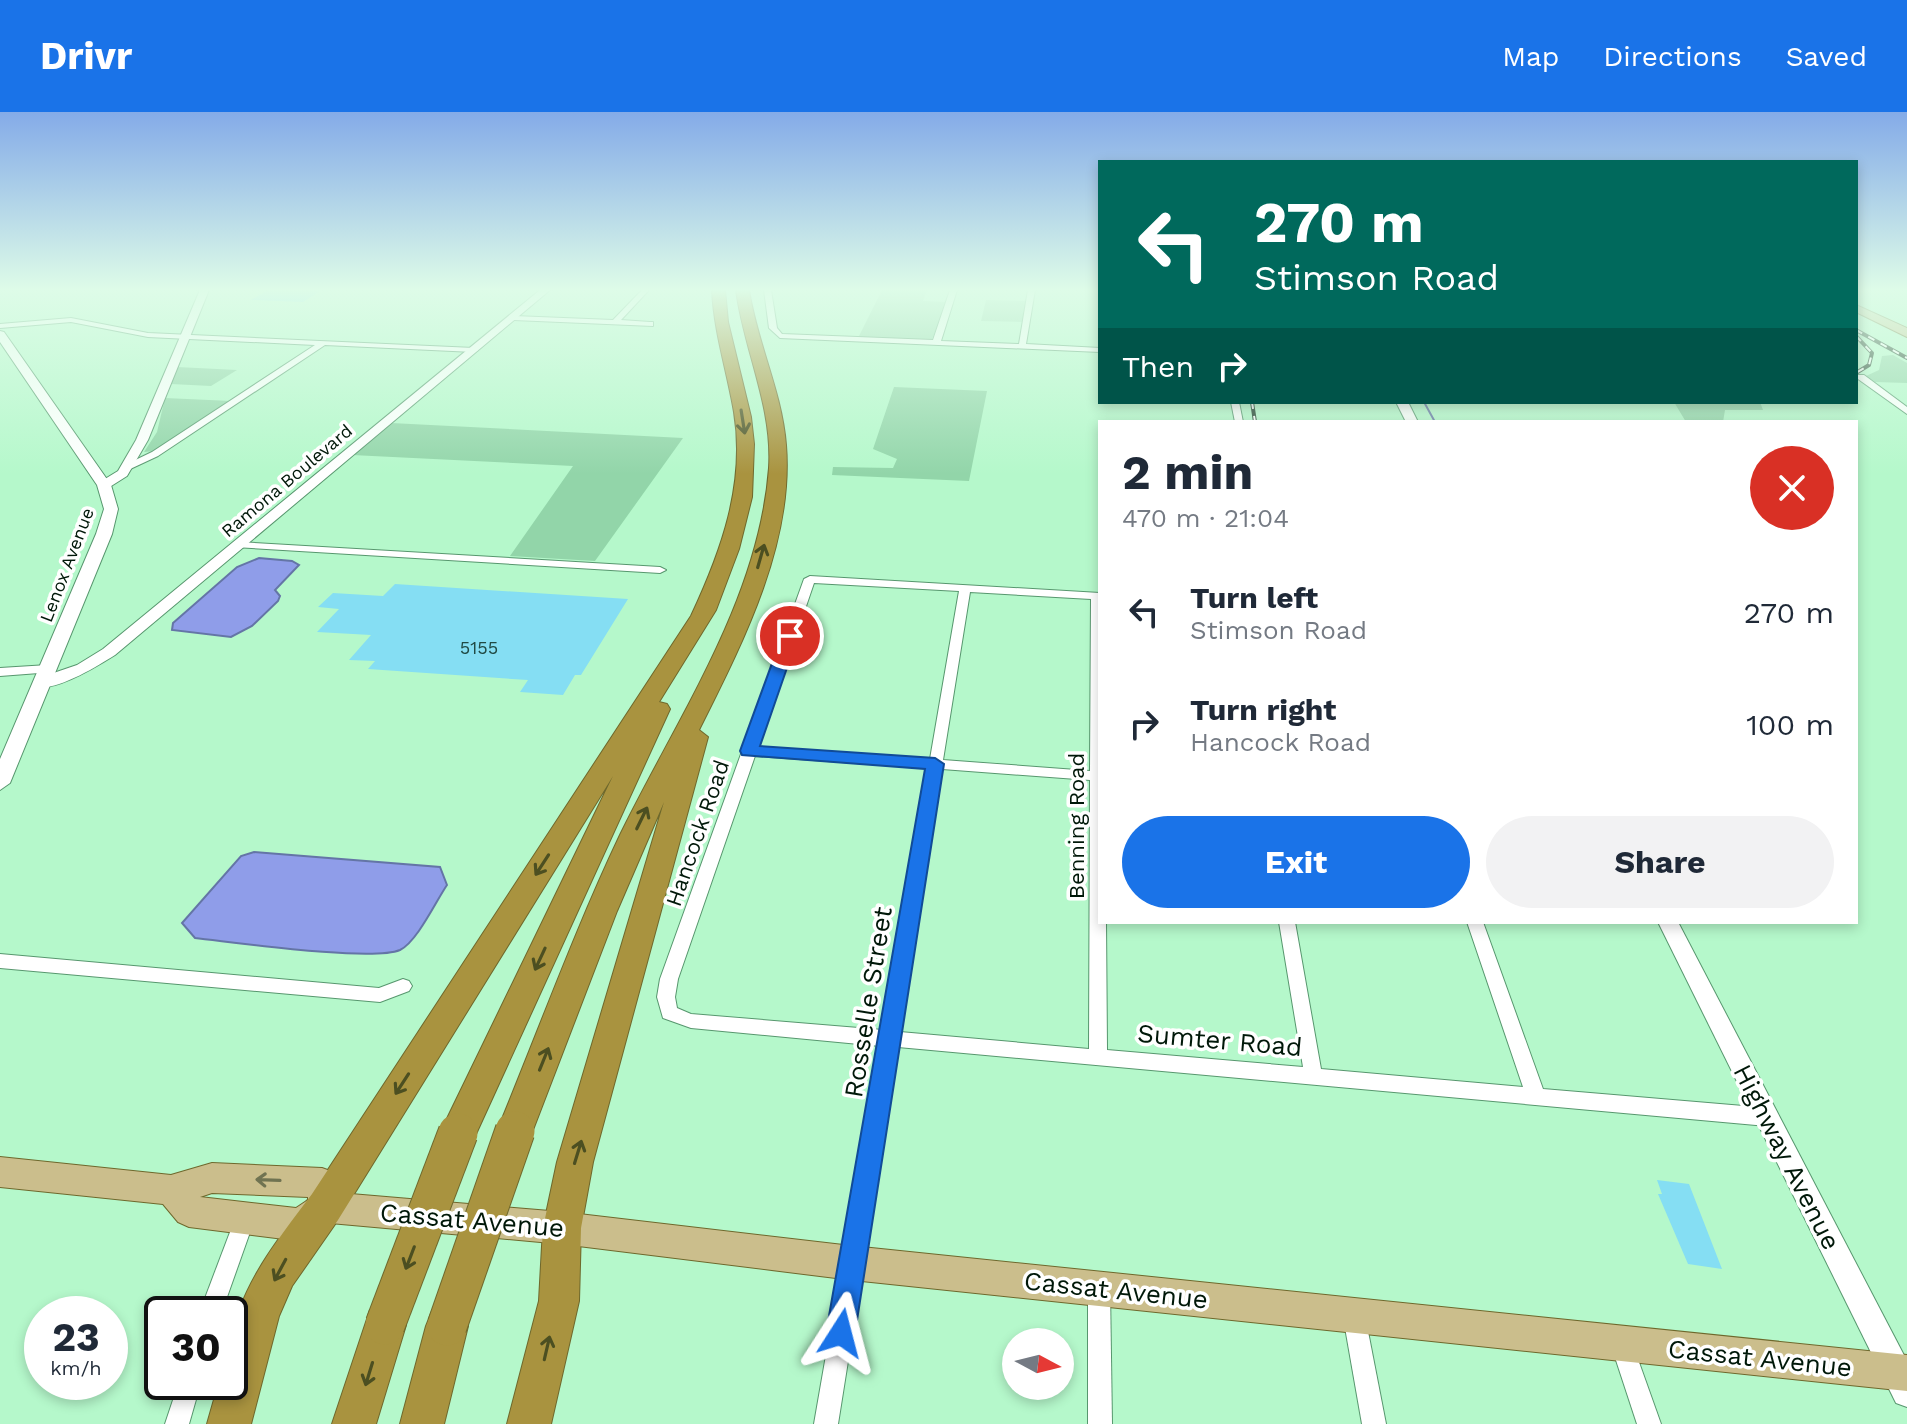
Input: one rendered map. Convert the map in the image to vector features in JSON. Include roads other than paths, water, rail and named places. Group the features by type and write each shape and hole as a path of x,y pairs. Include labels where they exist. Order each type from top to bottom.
{"highway":[{"path":"354,1424 385,1325 458,1133 705,610 737,528 747,465 743,415 727,351"},
{"path":"422,1424 447,1326 515,1131 633,838 751,591 774,513 778,464 773,407 756,351"},
{"path":"229,1424 259,1316 290,1253 325,1207 705,610"},
{"path":"529,1424 559,1301 562,1228 575,1162 714,671"}],"main road":[{"name":"Lenox Avenue","path":"0,783 111,509 104,485 12,351"},
{"path":"0,1172 171,1190 212,1178 322,1183 325,1207 300,1225 189,1211 171,1190"},
{"name":"Cassat Avenue","path":"325,1207 562,1228 852,1263 1621,1343 1903,1379"}],"street":[{"path":"128,467 179,351"},
{"path":"104,485 311,351"},
{"name":"Ramona Boulevard","path":"45,676 98,660 473,351"},
{"path":"1861,377 1907,411"},
{"path":"238,545 660,570"},
{"name":"Hancock Road","path":"669,1013 666,997 669,979 810,579 965,588"},
{"path":"965,588 1098,596"},
{"name":"Rosselle Street","path":"826,1424 965,588"},
{"path":"2,674 45,676"},
{"path":"749,751 1098,776"},
{"name":"Benning Road","path":"1098,924 1098,1056"},
{"path":"1287,924 1313,1074"},
{"path":"1476,924 1536,1096"},
{"name":"Highway Avenue","path":"1669,924 1903,1379"},
{"path":"0,961 380,995 403,986"},
{"name":"Sumter Road","path":"669,1013 691,1021 889,1040 1313,1074 1767,1117"},
{"path":"217,1296 245,1218"},
{"path":"1099,1288 1100,1424"},
{"path":"1354,1316 1374,1424"},
{"path":"1621,1343 1649,1424"},
{"path":"177,1424 184,1400"}],"water":[{"path":"259,558 292,561 299,565 275,590 280,596 278,601 252,626 231,637 172,630 173,623 237,567"},
{"path":"254,852 440,867 447,885 419,930 400,950 332,953 195,938 182,923 241,856"}],"waterway":[{"path":"1425,404 1434,420"}],"railway":[{"path":"1858,372 1869,365 1870,351"},
{"path":"1895,351 1907,358"},
{"path":"1252,404 1255,420"}]}
